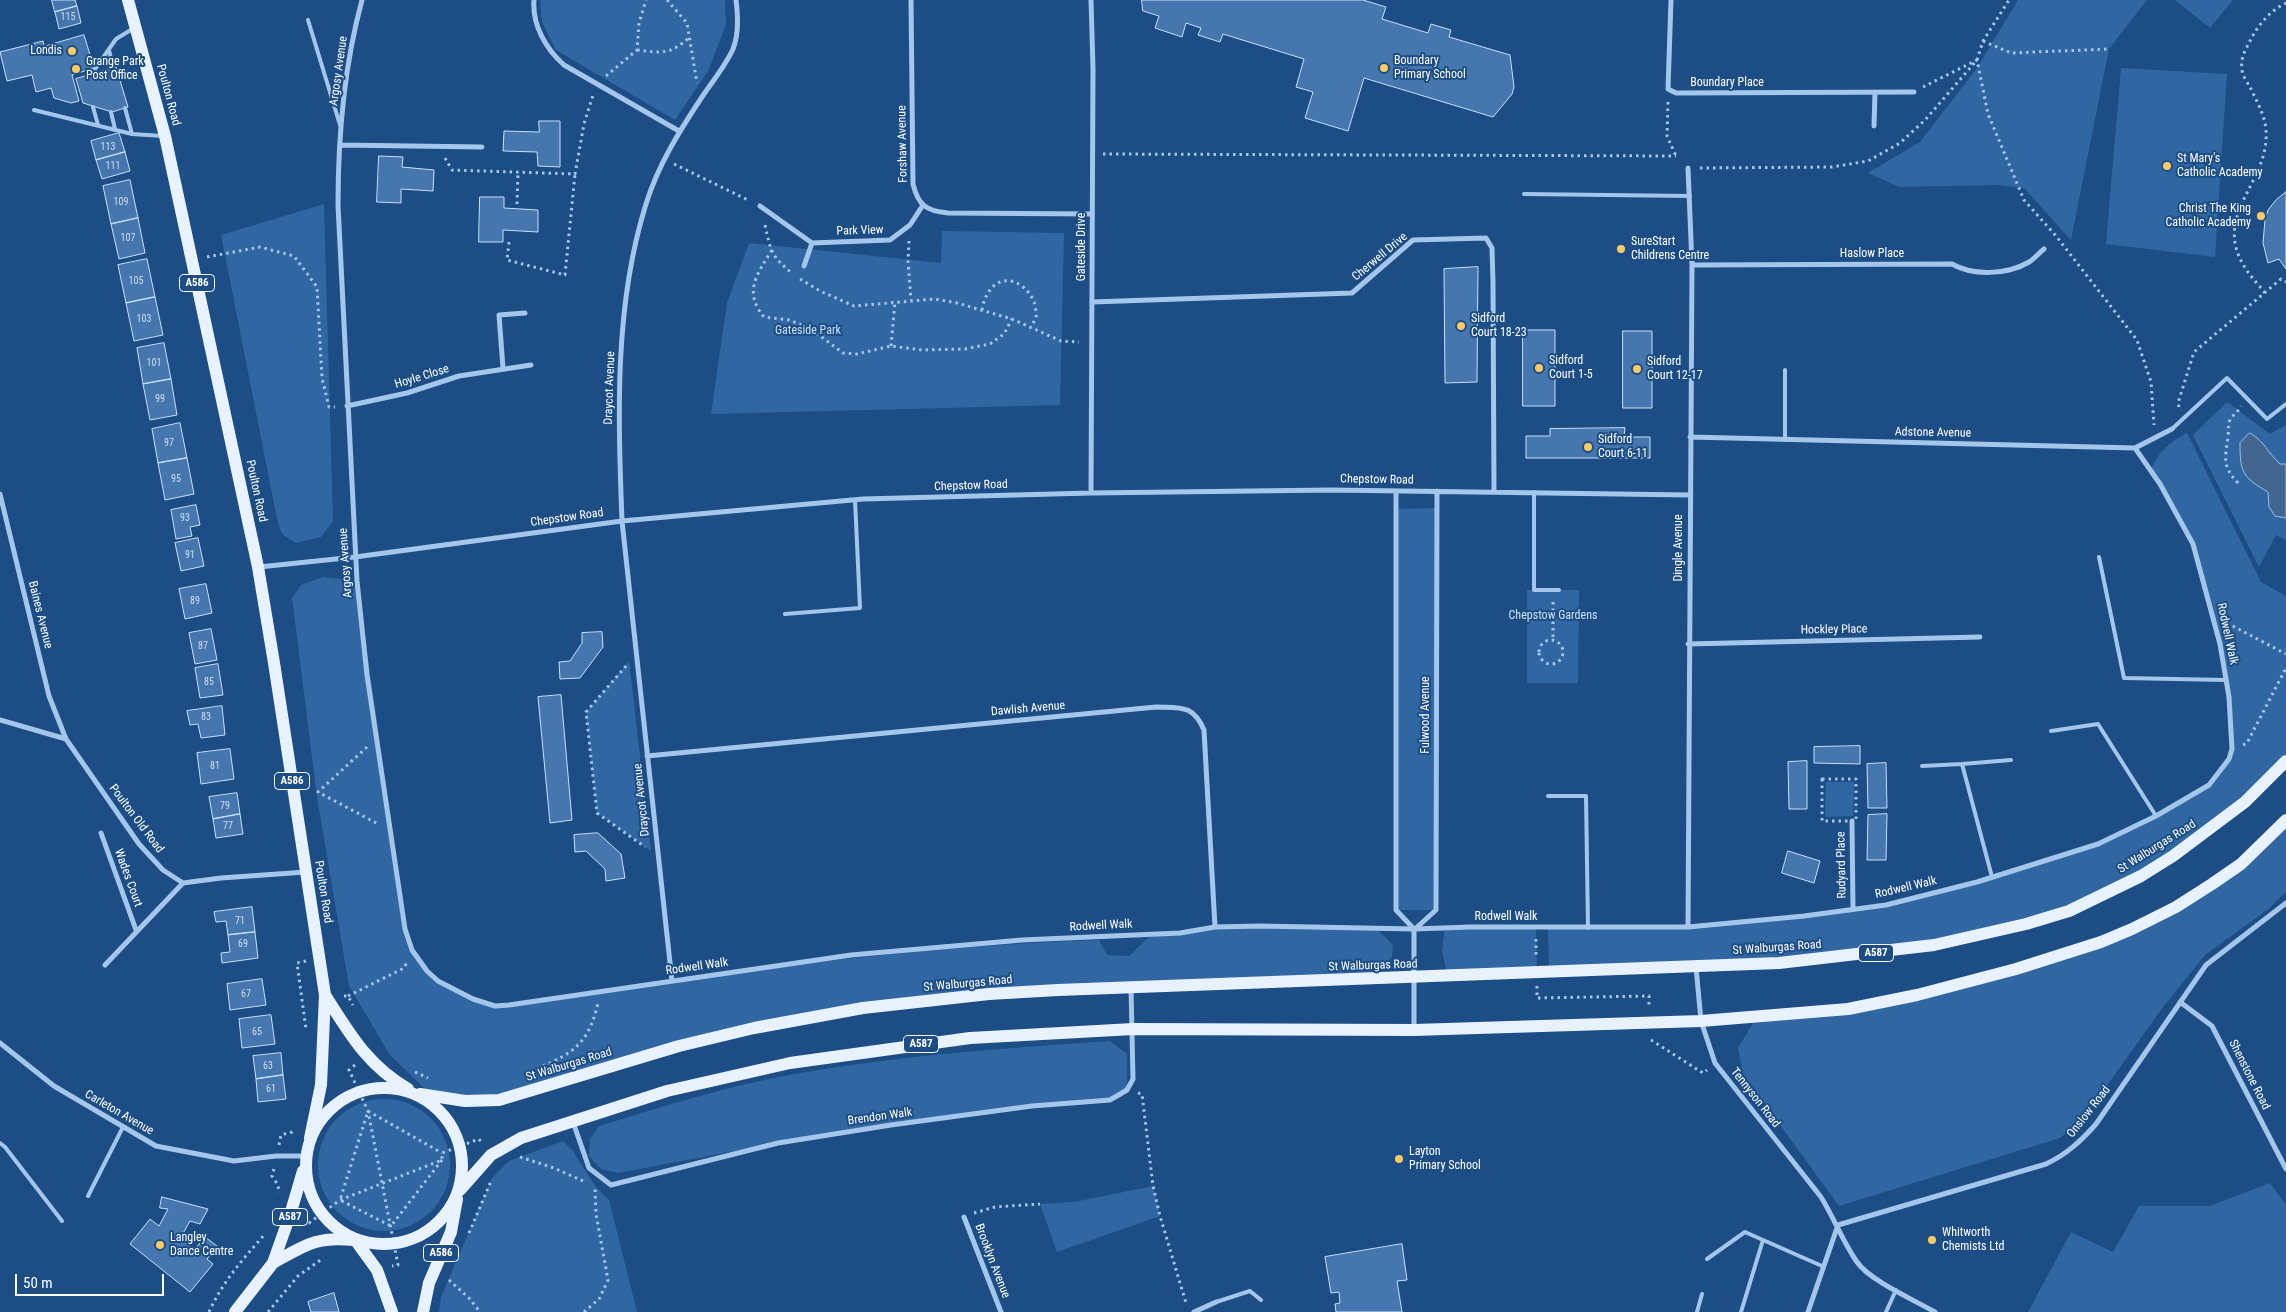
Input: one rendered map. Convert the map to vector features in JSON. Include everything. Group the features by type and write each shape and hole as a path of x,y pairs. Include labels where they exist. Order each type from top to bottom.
{"main road":[{"name":"Poulton Road","path":"128,0 165,136 258,567 325,995 322,1075 310,1138"},
{"name":"St Walburgas Road","path":"359,1092 377,1088 465,1100 499,1100 679,1046 754,1028 863,1008 989,994 1780,963 1934,945 2026,924 2069,911 2141,876 2173,856 2245,802 2286,761"},
{"name":"A587","path":"459,1192 491,1155 521,1138 667,1091 790,1063 970,1038 1132,1029 1414,1030 1701,1022 1848,1009 1874,1004 1965,983 2101,942 2176,906 2212,884 2241,864 2286,820"},
{"name":"Poulton Road","path":"325,995 366,1055 390,1078 417,1093"},
{"path":"359,1092 335,1107 322,1120 310,1138 304,1163 312,1196 322,1213 340,1231 355,1240 380,1244 408,1239 430,1227 449,1207 459,1192 462,1158 454,1129 446,1116 417,1093"},
{"name":"A587","path":"235,1312 273,1264 290,1215 304,1163"},
{"name":"A586","path":"423,1312 429,1283 451,1232 459,1192"},
{"name":"A587","path":"273,1264 314,1242 330,1238 355,1240"},
{"path":"355,1240 377,1270 392,1312"}],"street":[{"name":"Argosy Avenue","path":"362,0 351,49 341,129 338,205 355,557 376,738 401,909 412,950 427,971"},
{"path":"534,0 535,22 554,56 564,65 679,131"},
{"name":"Draycot Avenue","path":"672,981 622,521 619,446 620,382 626,298 636,237 647,202 679,131 733,49 737,33 736,0"},
{"name":"Forshaw Avenue","path":"911,0 913,184 916,195 923,205"},
{"name":"Gateside Drive","path":"1091,0 1093,154 1091,493"},
{"path":"1668,89 1671,0"},
{"name":"Boundary Place","path":"1668,89 1676,93 1914,92"},
{"path":"1874,126 1875,92"},
{"path":"340,145 482,147"},
{"name":"Dingle Avenue","path":"1688,168 1692,265 1688,644 1688,927"},
{"path":"923,205 933,212 1092,214"},
{"name":"Park View","path":"812,243 890,240 910,225 923,205"},
{"path":"760,206 812,243 804,266"},
{"name":"Cherwell Drive","path":"1092,302 1352,293 1412,240 1486,238 1492,248 1494,492"},
{"name":"Haslow Place","path":"1692,265 1952,264 1963,270 1999,272 2022,266 2031,261 2044,249"},
{"path":"503,368 499,315 525,313"},
{"name":"Hoyle Close","path":"347,406 407,393 452,378 503,368 531,365"},
{"name":"Adstone Avenue","path":"1690,437 2135,448 2172,430"},
{"name":"Rodwell Walk","path":"427,971 454,990 495,1006 902,950 1022,940 1180,933 1215,927 1414,929 1688,927 1886,904 1992,877 2098,844 2156,816 2209,785 2229,759 2232,749 2232,728 2226,680 2213,615 2193,544 2160,484 2135,448"},
{"path":"1396,491 1396,910 1414,929 1414,1030"},
{"name":"Chepstow Road","path":"258,567 355,557 622,521 855,500 1091,493 1396,491 1689,495"},
{"name":"Fulwood Avenue","path":"1414,929 1436,910 1437,491"},
{"name":"Baines Avenue","path":"0,494 49,696 66,739"},
{"name":"Hockley Place","path":"1688,644 1980,637"},
{"name":"Dawlish Avenue","path":"647,756 1156,707 1182,707 1193,712 1204,730 1215,927"},
{"path":"0,720 66,739"},
{"name":"Poulton Old Road","path":"66,739 139,844 163,870 184,884"},
{"name":"Rudyard Place","path":"1852,821 1853,909"},
{"name":"Wades Court","path":"102,833 136,930"},
{"path":"184,884 221,878 306,872"},
{"name":"Wades Court","path":"105,965 136,930 184,884"},
{"name":"Onslow Road","path":"1838,1225 2046,1164 2064,1156 2096,1124 2211,960 2229,949 2286,903"},
{"name":"Tennyson Road","path":"1696,966 1701,1022 1715,1063 1821,1197 1857,1262 1867,1274 1935,1312"},
{"path":"1127,1090 1133,1079 1131,988"},
{"name":"Shenstone Road","path":"2180,1002 2212,1026 2286,1169"},
{"name":"Carleton Avenue","path":"0,1043 54,1086 156,1146 234,1161 276,1156 304,1163"},
{"name":"Brendon Walk","path":"611,1185 778,1143 891,1125 1032,1106 1110,1100 1127,1090"},
{"path":"572,1121 589,1168 611,1185"},
{"name":"Brooklyn Avenue","path":"964,1216 1001,1312"},
{"path":"1808,1312 1822,1266 1838,1225"},
{"path":"1194,1312 1216,1302"}],"lane":[{"path":"308,20 341,129"},
{"path":"91,75 116,39 136,27"},
{"path":"109,50 114,68"},
{"path":"98,66 100,72"},
{"path":"93,107 98,125"},
{"path":"125,108 132,134"},
{"path":"34,110 132,134 165,136"},
{"path":"111,112 115,129"},
{"path":"1524,194 1690,196"},
{"path":"1785,370 1785,440"},
{"path":"2172,430 2227,378 2267,419 2286,404"},
{"path":"1534,492 1534,590 1559,590"},
{"path":"785,614 860,608 855,500"},
{"path":"2099,557 2124,678 2226,680"},
{"path":"2051,731 2098,724 2156,816"},
{"path":"1922,766 2011,760"},
{"path":"1962,764 1992,877"},
{"path":"1548,796 1586,796 1588,928"},
{"path":"88,1196 123,1127"},
{"path":"0,1143 6,1147 62,1221"},
{"path":"1707,1259 1745,1232 1822,1266"},
{"path":"1741,1312 1763,1240"},
{"path":"1886,1312 1896,1290"},
{"path":"1216,1302 1250,1291 1261,1300"},
{"path":"1697,1312 1702,1294"}],"path":[{"path":"509,242 507,260 565,275 575,174 584,124 598,83 637,50 639,23 646,0"},
{"path":"667,0 687,22 700,101"},
{"path":"2265,293 2244,266 2236,247 2235,226 2239,206 2260,164 2266,140 2264,115 2242,70 2243,53 2256,29 2275,8 2286,3"},
{"path":"637,50 666,53 690,37"},
{"path":"1984,42 2011,53 2108,49"},
{"path":"1914,92 1977,60 1988,114 2024,200 2056,236 2137,340 2151,382 2156,438"},
{"path":"1668,89 1667,136 1676,156 1688,168"},
{"path":"439,146 452,170 575,174"},
{"path":"1093,154 1676,156"},
{"path":"665,160 760,206 776,260 796,276 820,291 854,306 935,299 1012,319 1061,341 1091,343"},
{"path":"517,204 518,172"},
{"path":"910,225 908,261 911,300"},
{"path":"192,260 260,247 294,256 317,287 322,378 329,407 347,406"},
{"path":"772,250 756,276 753,290 755,306 764,317 788,320 811,329 843,353 857,354 891,346 922,350 965,349 990,344 1004,334 1012,319"},
{"path":"2183,419 2178,403 2194,352 2281,279 2286,282"},
{"path":"982,310 987,294 995,286 1005,282 1017,282 1026,288 1036,307 1037,316 1030,328"},
{"path":"891,346 894,302"},
{"path":"2235,402 2248,410"},
{"path":"2238,483 2228,472 2224,458 2228,426 2232,416 2239,411 2241,406"},
{"path":"1553,590 1553,641"},
{"path":"2213,615 2286,654"},
{"path":"1553,641 1562,648 1562,653 1558,661 1548,664 1540,658 1540,648 1553,641"},
{"name":"Draycot Avenue","path":"636,653 586,712 597,813 658,856"},
{"path":"2232,749 2247,743 2286,668"},
{"path":"376,738 318,792 390,830"},
{"name":"Rudyard Place","path":"1822,779 1856,779 1856,821 1852,821 1822,821 1822,779"},
{"path":"1536,927 1536,958"},
{"path":"348,996 404,968 412,950"},
{"path":"306,1030 297,963 319,958"},
{"path":"1537,987 1537,998 1649,996 1649,1010"},
{"path":"522,1075 548,1064 580,1046 590,1032 598,1004 598,992"},
{"path":"1649,1038 1703,1073 1715,1063"},
{"path":"366,1055 349,1070 368,1111 390,1226"},
{"path":"411,1071 436,1081"},
{"path":"1127,1090 1142,1094 1153,1186 1160,1216 1189,1312"},
{"path":"368,1111 444,1152 442,1160 390,1226"},
{"path":"340,1200 368,1111"},
{"path":"282,1135 292,1132 298,1122"},
{"path":"514,1159 527,1155"},
{"path":"520,1157 554,1168 606,1191 611,1185"},
{"path":"332,1205 381,1182 442,1160"},
{"path":"272,1176 278,1185 279,1195"},
{"path":"466,1238 492,1178"},
{"path":"584,1312 599,1299 608,1280 596,1214 595,1186"},
{"path":"340,1200 390,1226"},
{"path":"964,1216 995,1207 1040,1204"},
{"path":"209,1312 218,1292 234,1269 267,1232"},
{"path":"268,1312 298,1276 314,1263 327,1257"},
{"path":"445,1288 452,1272"},
{"path":"449,1280 469,1298 480,1312"}],"green space":[{"path":"540,0 725,0 726,25 708,71 675,120 556,50 542,22"},
{"path":"2018,0 2147,0 2109,49 2071,240 2024,188 1996,185 1899,187 1868,173 1920,142 1977,68"},
{"path":"2175,0 2233,0 2210,28"},
{"path":"2121,68 2227,74 2215,257 2106,244"},
{"path":"324,204 333,521 321,537 296,543 283,535 278,524 221,235"},
{"name":"Gateside Park","path":"942,231 1064,233 1060,405 711,414 727,303 749,243 941,263"},
{"path":"2227,402 2270,434 2286,425 2286,540 2276,535 2259,567 2193,435"},
{"path":"2187,433 2261,582 2286,596 2286,761 2209,830 2069,911 1877,953 1549,972 1548,927 1717,924 1886,905 1977,882 2060,856 2117,835 2209,785 2225,764 2232,743 2220,644 2193,544 2150,470 2165,448"},
{"path":"1437,508 1436,910 1396,910 1396,509"},
{"path":"323,577 357,581 408,939 427,971 453,990 495,1006 796,965 872,956 1023,943 1099,940 1107,955 1129,956 1152,934 1215,927 1376,928 1393,945 1392,957 1376,977 989,994 754,1028 510,1098 465,1101 426,1090 390,1055 349,986 317,797 292,598 301,585"},
{"name":"Chepstow Gardens","path":"1527,590 1579,590 1578,683 1527,683"},
{"path":"629,661 651,851 597,813 586,712"},
{"path":"1826,782 1854,782 1853,816 1825,817"},
{"path":"2286,820 2286,892 2267,910 2205,955 2163,1007 2084,1118 2060,1138 1839,1206 1743,1074 1738,1048 1756,1018 1846,1009 2071,952 2212,884"},
{"path":"1536,927 1537,972 1448,977 1442,951 1445,928"},
{"path":"1110,1041 1127,1054 1127,1090 1110,1100 1032,1106 778,1143 618,1173 601,1169 589,1156 590,1139 599,1126 750,1083 878,1061 993,1049"},
{"path":"384,1099 397,1100 409,1104 431,1118 445,1140 449,1152 449,1178 445,1190 431,1212 409,1226 397,1230 384,1231 371,1230 359,1226 337,1212 323,1190 319,1178 318,1165 319,1152 323,1140 337,1118 359,1104 371,1100"},
{"path":"563,1141 573,1151 595,1186 609,1200 637,1312 439,1312 441,1297 492,1178 509,1161"},
{"path":"2270,1183 2286,1205 2286,1312 2028,1312 2071,1232 2113,1252 2139,1206 2210,1206"},
{"path":"1153,1186 1160,1216 1057,1252 1040,1204 1074,1202"}],"shaded area":[{"path":"2250,433 2260,440 2280,464 2286,464 2286,518 2275,516 2269,507 2268,492 2244,473 2240,443"}],"building":[{"path":"52,0 75,0 77,6 55,12"},
{"path":"1142,0 1363,0 1386,7 1382,19 1428,33 1431,24 1451,30 1449,37 1510,55 1514,87 1512,94 1493,117 1364,78 1348,131 1305,118 1313,92 1296,87 1304,59 1223,34 1220,42 1198,35 1201,28 1186,23 1182,37 1155,28 1159,16 1143,11"},
{"path":"77,6 81,23 59,29 55,12"},
{"path":"84,35 94,68 72,75 79,101 71,103 54,98 51,88 36,92 32,75 7,81 0,52 43,41 44,46"},
{"path":"116,67 128,107 112,112 83,103 76,79"},
{"path":"539,121 560,121 560,167 538,166 537,152 503,151 504,131 539,132"},
{"path":"119,133 125,152 96,160 91,141"},
{"path":"125,152 130,171 102,179 96,160"},
{"path":"379,156 403,157 402,167 434,170 433,191 401,189 401,203 377,202"},
{"path":"130,180 138,218 111,224 103,186"},
{"name":"Christ The King Catholic Academy","path":"2286,192 2286,269 2279,259 2268,263 2263,243 2268,210"},
{"path":"480,197 504,197 504,208 538,210 538,232 503,230 503,242 479,242"},
{"path":"138,218 145,253 119,259 111,224"},
{"path":"147,259 155,297 126,303 118,265"},
{"name":"Sidford Court 18-23","path":"1478,267 1477,382 1445,383 1444,269"},
{"path":"155,297 163,335 134,341 126,303"},
{"name":"Sidford Court 1-5","path":"1523,330 1555,330 1555,406 1523,406"},
{"name":"Sidford Court 12-17","path":"1623,331 1652,331 1652,408 1623,408"},
{"path":"164,343 171,379 143,384 137,348"},
{"path":"171,379 177,415 150,420 143,384"},
{"path":"180,423 187,458 158,463 152,429"},
{"name":"Sidford Court 6-11","path":"1625,428 1624,437 1650,437 1650,458 1526,458 1526,436 1550,436 1550,429"},
{"path":"187,458 194,494 165,500 158,463"},
{"path":"196,505 200,525 190,527 192,536 176,539 171,510"},
{"path":"198,538 204,566 181,571 175,543"},
{"path":"206,584 212,613 185,619 179,589"},
{"path":"211,629 217,660 195,664 189,633"},
{"path":"602,632 603,647 580,678 560,679 559,662 570,661 582,643 582,633"},
{"path":"218,664 223,695 200,698 195,668"},
{"path":"561,695 572,820 550,823 538,697"},
{"path":"222,706 225,735 201,738 198,724 190,725 187,711"},
{"path":"1860,746 1860,764 1814,763 1814,747"},
{"path":"230,749 234,779 201,784 197,753"},
{"path":"1807,761 1807,809 1789,809 1788,762"},
{"path":"1886,763 1887,808 1868,808 1867,764"},
{"path":"237,793 240,814 213,819 209,797"},
{"path":"240,814 243,834 216,838 213,819"},
{"path":"1887,814 1886,860 1867,860 1868,815"},
{"path":"598,833 621,854 625,878 606,881 605,869 586,851 575,852 574,835"},
{"path":"1788,851 1820,861 1814,883 1782,873"},
{"path":"252,907 255,932 228,935 226,921 216,922 214,912"},
{"path":"255,932 258,958 222,963 221,953 230,952 228,935"},
{"path":"262,979 266,1005 230,1010 227,984"},
{"path":"271,1015 275,1044 242,1048 239,1019"},
{"path":"281,1053 283,1075 256,1079 253,1056"},
{"path":"283,1075 286,1099 258,1102 256,1079"},
{"name":"Langley Dance Centre","path":"162,1197 208,1209 200,1224 190,1221 181,1237 195,1249 205,1237 217,1246 207,1259 213,1264 190,1292 130,1244 150,1219 159,1226 168,1209 160,1208"},
{"path":"1402,1244 1407,1280 1397,1281 1402,1312 1336,1312 1335,1304 1340,1303 1339,1292 1331,1293 1325,1257"},
{"path":"334,1293 339,1312 311,1312 308,1302"}],"place":[{"name":"Londis","path":"72,51"},
{"name":"Boundary Primary School","path":"1384,68"},
{"name":"Grange Park Post Office","path":"76,69"},
{"name":"St Mary's Catholic Academy","path":"2167,166"},
{"name":"Christ The King Catholic Academy","path":"2261,216"},
{"name":"SureStart Childrens Centre","path":"1621,249"},
{"name":"Sidford Court 18-23","path":"1461,326"},
{"name":"Sidford Court 1-5","path":"1539,368"},
{"name":"Sidford Court 12-17","path":"1637,369"},
{"name":"Sidford Court 6-11","path":"1588,447"},
{"name":"Layton Primary School","path":"1399,1159"},
{"name":"Whitworth Chemists Ltd","path":"1932,1240"},
{"name":"Langley Dance Centre","path":"160,1245"}]}
